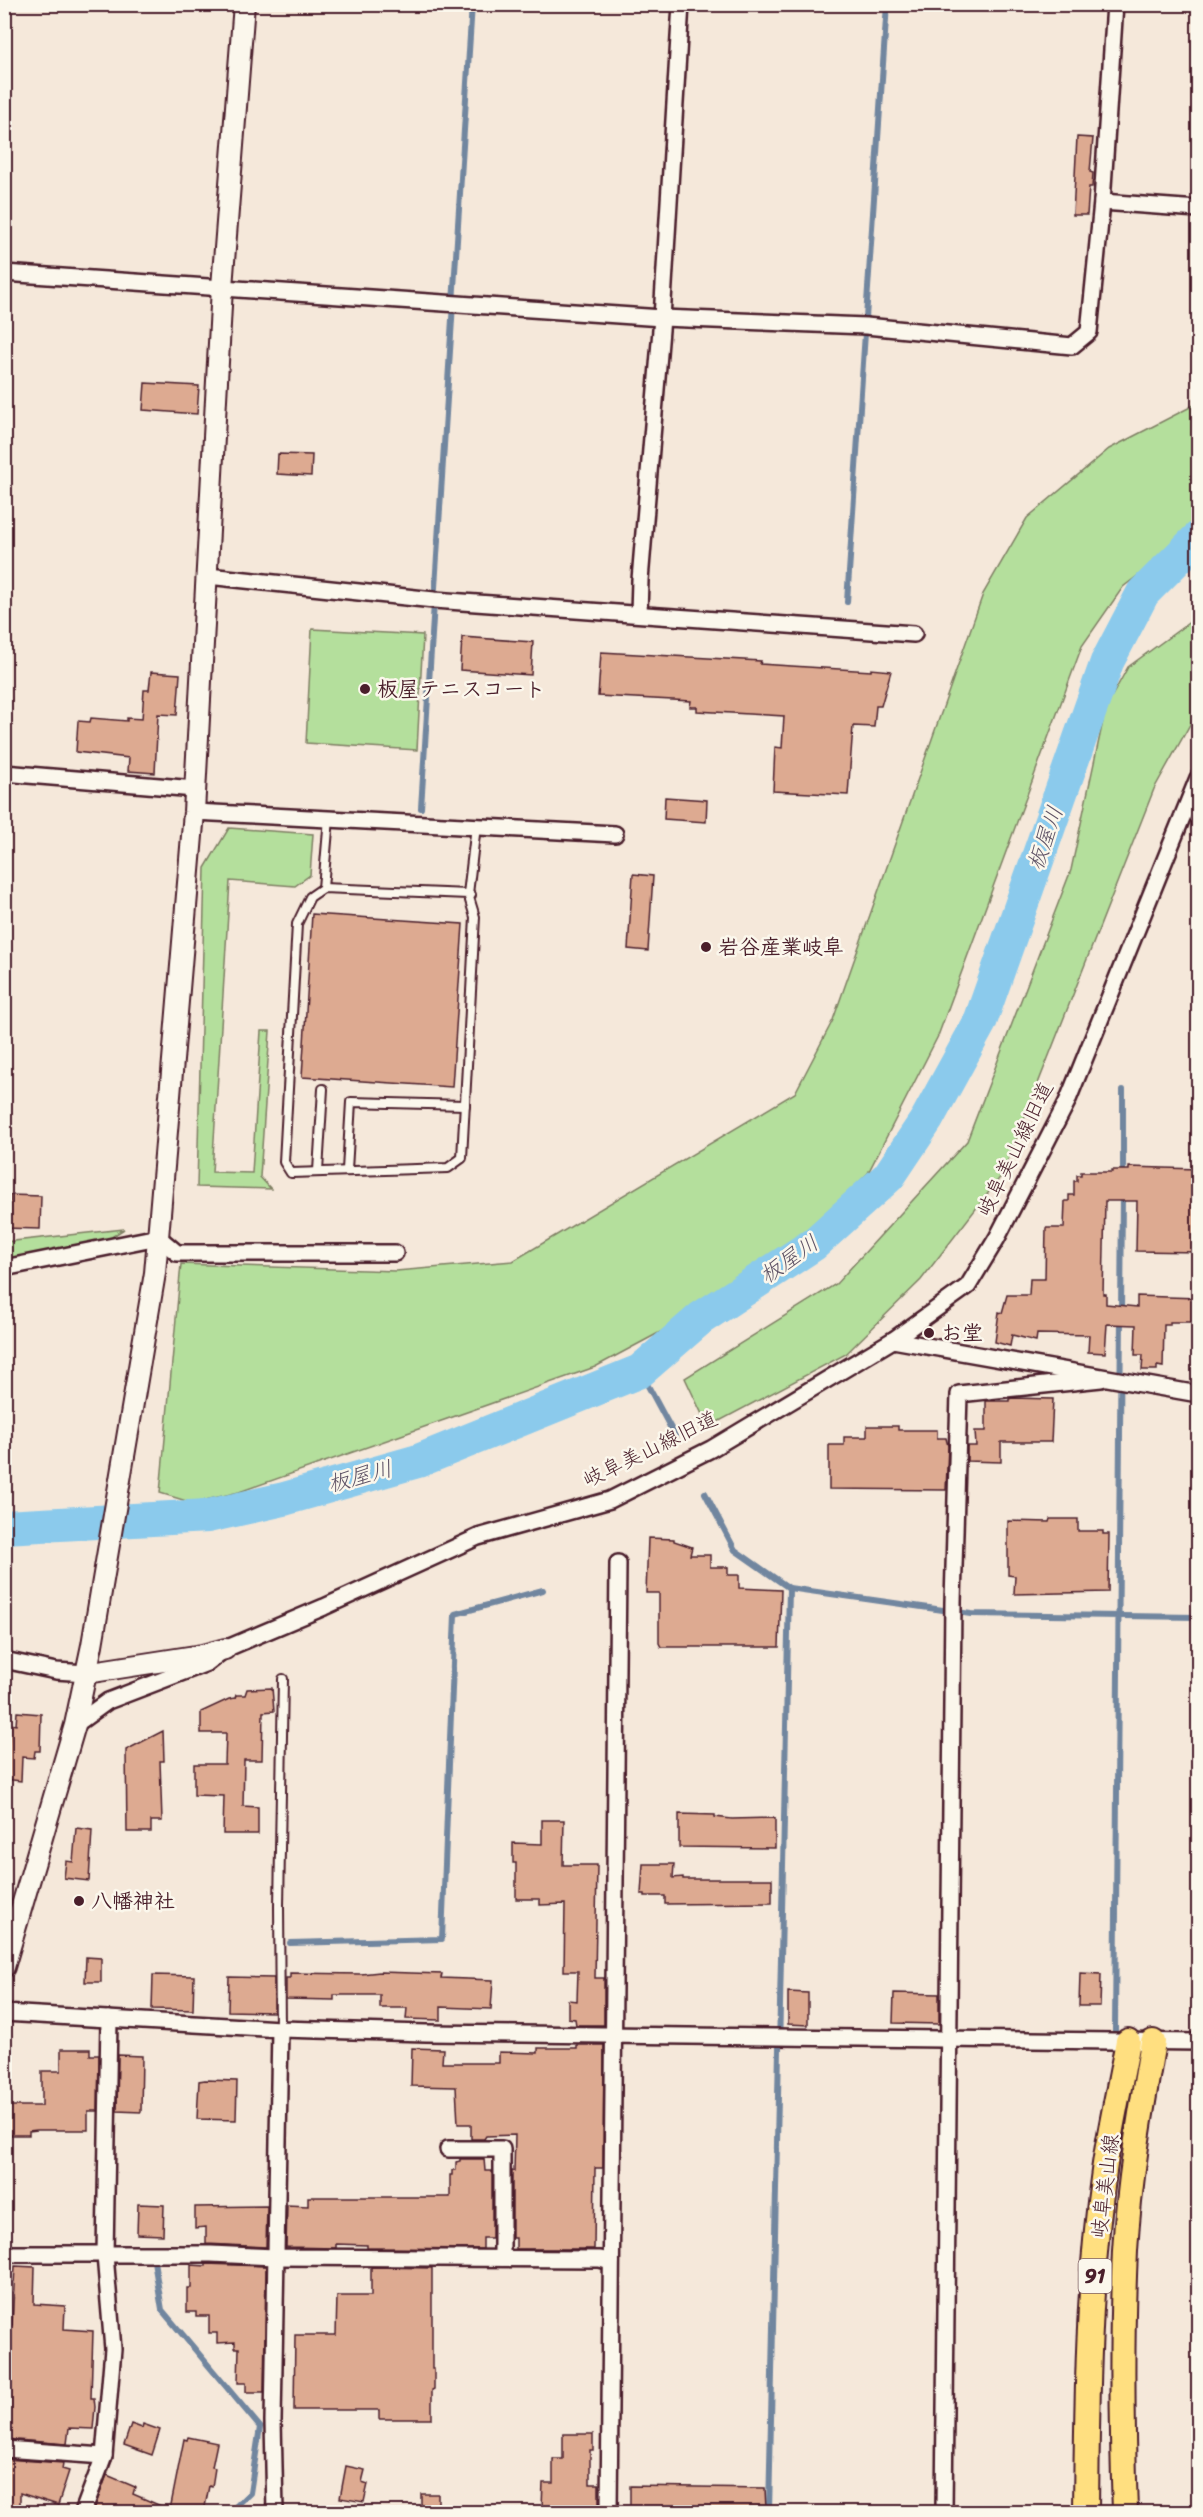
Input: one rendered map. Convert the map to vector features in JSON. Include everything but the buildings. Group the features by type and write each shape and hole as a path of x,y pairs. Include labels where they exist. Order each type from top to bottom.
{"main road":[{"name":"岐阜美山線","path":"1086,2512 1087,2387 1098,2234 1104,2171 1128,2042"},
{"name":"岐阜美山線","path":"1125,2512 1121,2390 1125,2250 1134,2154 1152,2042"}],"street":[{"path":"4,1967 75,1725 92,1645 155,1273 194,812 222,287 244,4"},
{"path":"639,614 662,318 681,4"},
{"path":"4,273 662,318 866,326 1072,346 1089,332 1102,202 1115,4"},
{"path":"1102,202 1198,209"},
{"path":"208,576 434,600 914,634"},
{"path":"4,773 195,789"},
{"name":"岐阜美山線旧道","path":"86,1673 202,1655 225,1649 324,1608 478,1537 610,1500 711,1449 893,1341 968,1286 997,1238 1067,1102 1198,778"},
{"path":"194,812 615,834"},
{"path":"158,1237 177,1253 395,1253"},
{"path":"4,1268 158,1237"},
{"path":"893,1341 1198,1394"},
{"path":"944,2512 953,1602 959,1394 1101,1378"},
{"path":"609,2512 618,1563"},
{"path":"75,1725 108,1701 207,1663 225,1649"},
{"path":"4,1660 56,1671 86,1673"},
{"path":"4,2013 280,2029 613,2037 949,2038 1198,2042"},
{"path":"84,2512 104,2456 113,2349 105,2255 109,2019"},
{"path":"275,2512 273,2421 280,2029"},
{"path":"448,2149 502,2149 502,2258"},
{"path":"4,2254 600,2259 611,2262"},
{"path":"4,2449 104,2456"}],"lane":[{"path":"323,888 329,818"},
{"path":"470,894 323,888 310,897 297,924 284,1162 291,1173 448,1168 462,1158 476,917 470,894 476,826"},
{"path":"318,1171 323,1089"},
{"path":"347,1170 351,1102 465,1105"},
{"path":"280,2029 279,1906 283,1679"}],"green space":[{"path":"1198,403 1198,529 1123,587 1082,646 938,1036 868,1173 810,1231 666,1329 595,1367 239,1492 193,1503 160,1493 181,1264 396,1271 513,1261 795,1093 833,1020 983,594 1027,518 1109,449"},
{"path":"1198,616 1198,710 1154,789 1002,1175 921,1280 846,1354 708,1427 685,1378 836,1284 967,1141 1071,870 1106,707 1128,667"},
{"name":"板屋テニスコート","path":"312,629 423,635 417,750 306,743"},
{"path":"229,828 313,834 310,875 295,886 230,881 212,1172 252,1173 261,1031 270,1031 260,1177 271,1189 197,1187 205,868"},
{"path":"124,1229 101,1244 5,1260 5,1242"}],"waterway":[{"path":"421,808 472,4"},
{"path":"847,602 887,4"},
{"name":"板屋川","path":"4,1527 208,1516 284,1499 418,1461 640,1371 701,1318 814,1244 889,1176 927,1119 980,1022 1107,662 1143,593 1198,538"},
{"path":"1123,1090 1123,1176"},
{"path":"1115,2031 1122,1195"},
{"path":"640,1371 675,1436"},
{"path":"705,1493 735,1550 789,1588 971,1614 1198,1617"},
{"path":"769,2512 789,1588"},
{"path":"290,1943 442,1939 455,1614 543,1590"},
{"path":"153,2255 162,2310 260,2427 250,2493 230,2512"}],"place":[{"name":"板屋テニスコート","path":"365,689"},
{"name":"岩谷産業岐阜","path":"706,947"},
{"name":"お堂","path":"929,1333"},
{"name":"八幡神社","path":"79,1901"}]}
